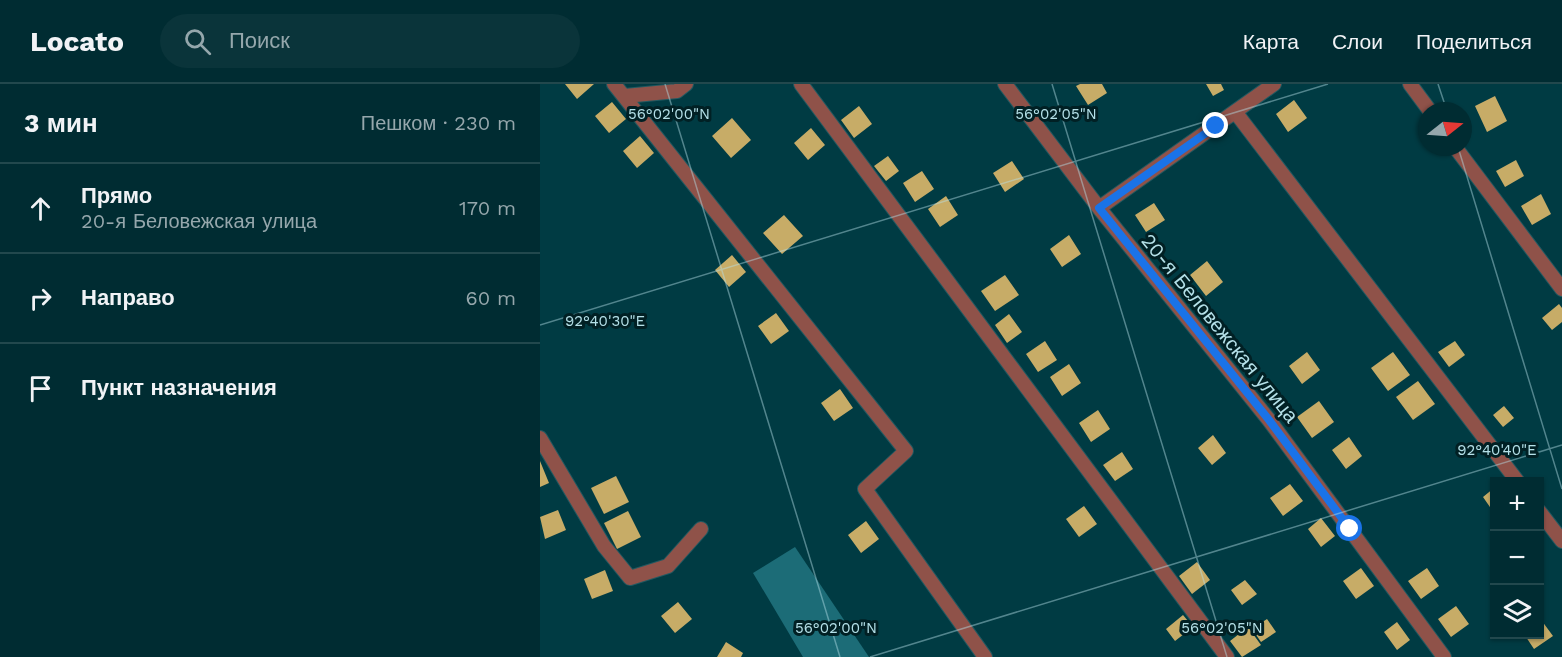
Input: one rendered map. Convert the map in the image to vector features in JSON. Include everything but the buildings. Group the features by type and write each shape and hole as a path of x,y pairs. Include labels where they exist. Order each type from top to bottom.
{"street":[{"path":"614,84 906,451 865,489 985,657"},
{"path":"625,96 677,91 686,84"},
{"path":"801,84 1227,657"},
{"name":"20-я Беловежская улица","path":"1005,84 1099,208 1269,420 1444,657"},
{"path":"1099,208 1274,84"},
{"path":"1410,84 1423,102"},
{"path":"1236,113 1514,477"},
{"path":"1462,156 1562,289"},
{"path":"540,438 604,546 630,578 668,566 701,529"},
{"path":"1544,518 1562,541"}],"shaded area":[{"path":"795,547 869,657 803,657 753,573"}],"route":[{"path":"1216,126 1099,208 1269,420 1350,529"}]}
